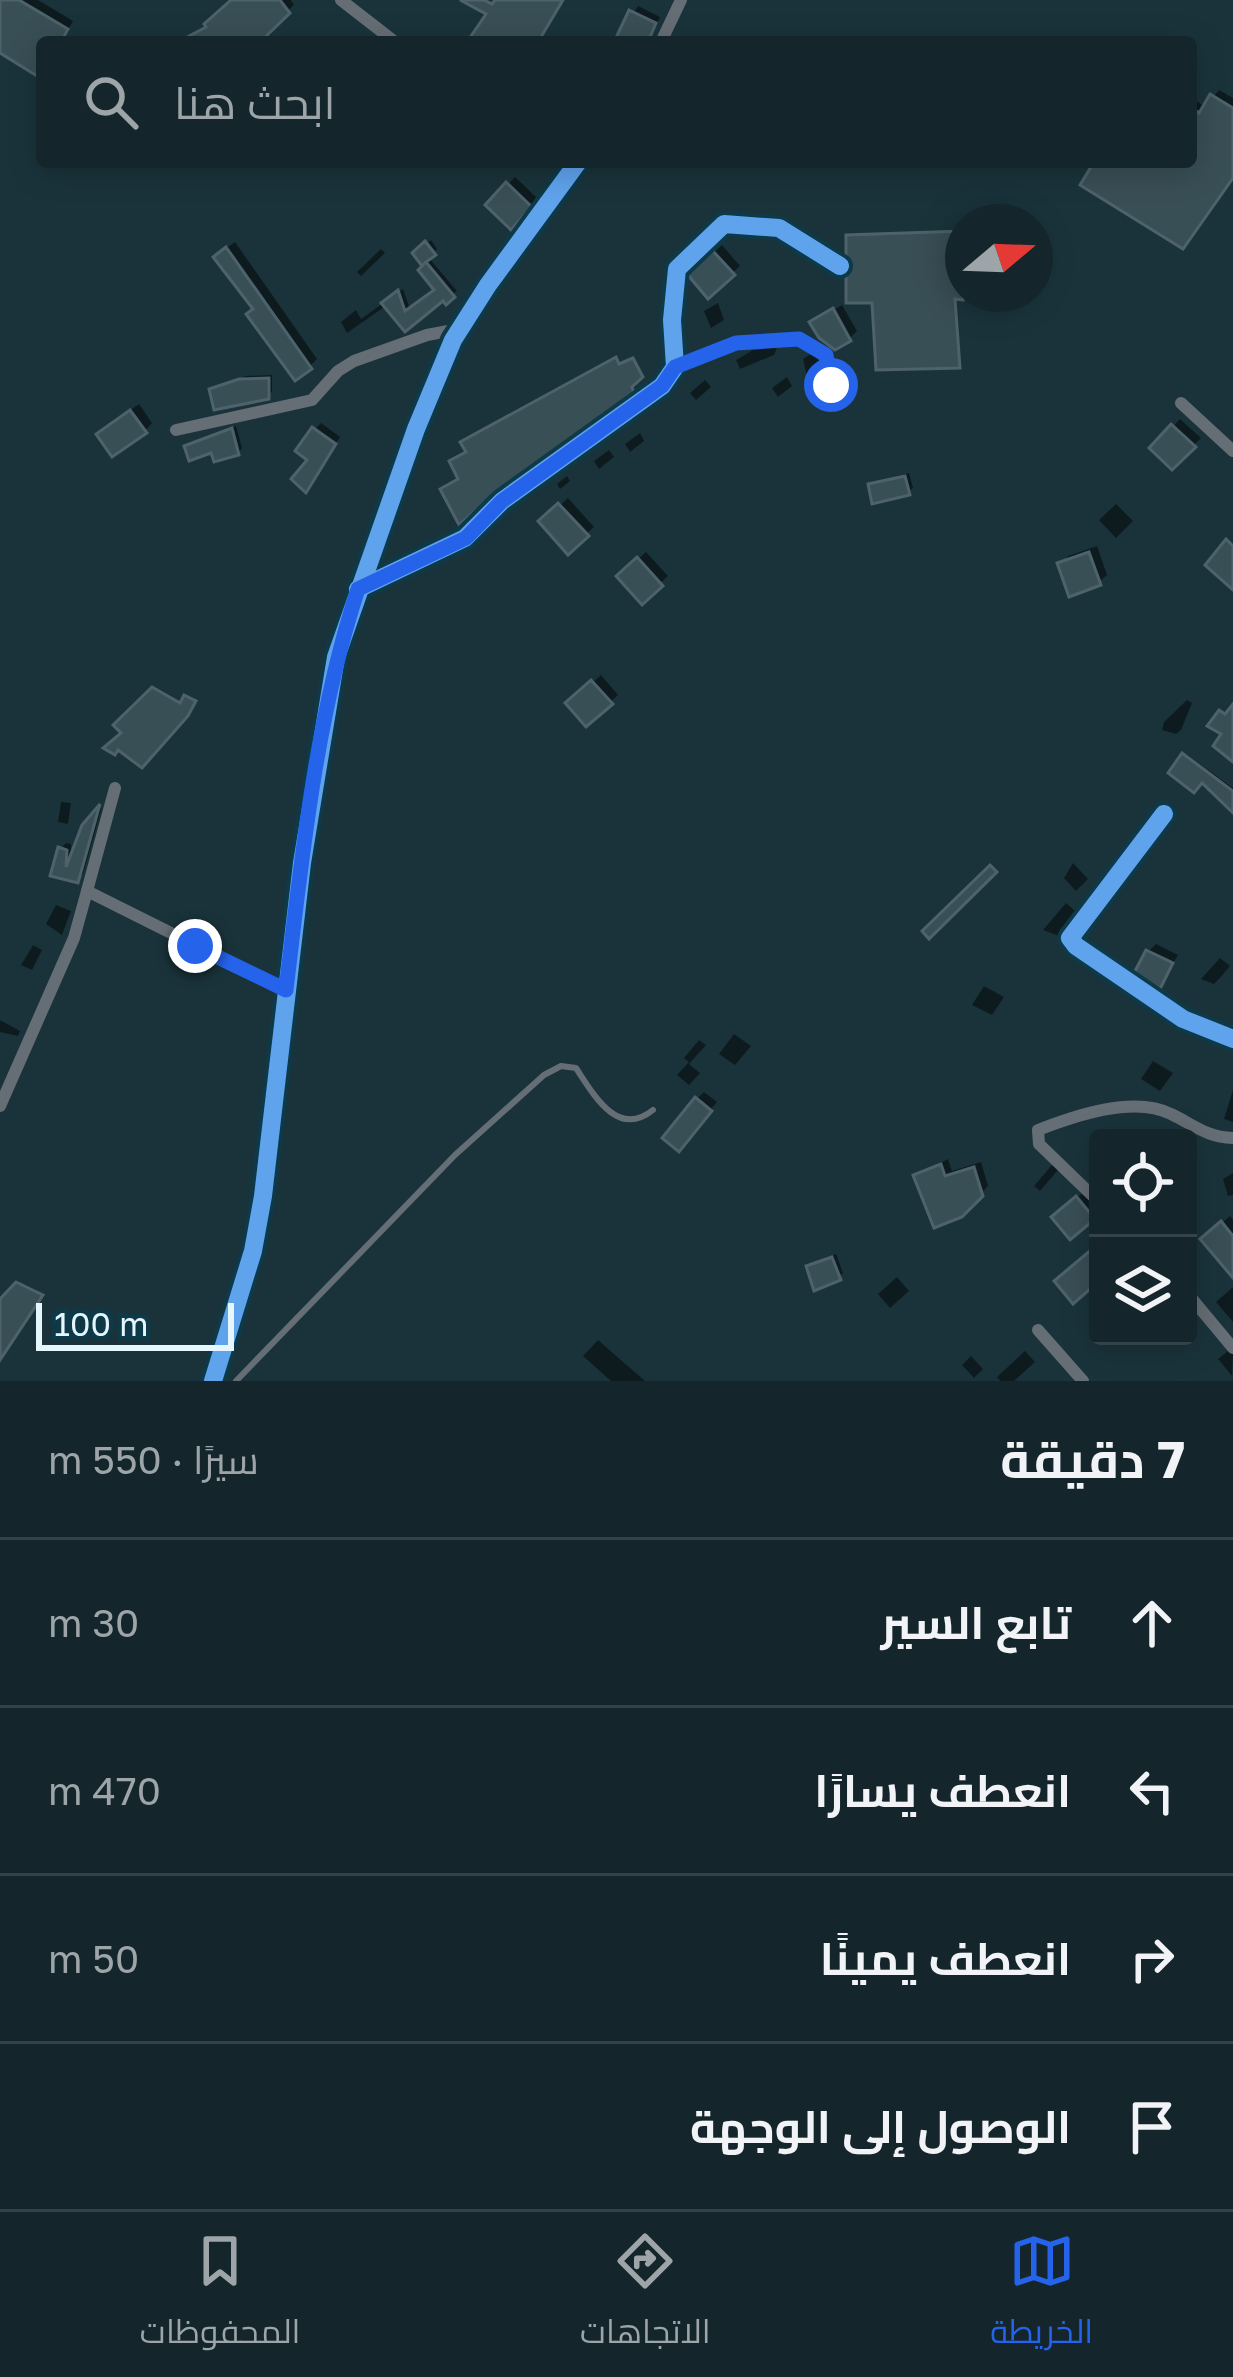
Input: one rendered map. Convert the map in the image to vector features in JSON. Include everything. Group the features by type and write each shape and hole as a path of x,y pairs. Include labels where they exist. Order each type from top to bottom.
{"street":[{"path":"340,0 387,36"},
{"path":"664,36 681,0"},
{"path":"214,1381 254,1251 302,863 336,657 416,430 460,329 574,168"},
{"path":"675,367 672,320 677,269 724,224 779,228 840,266"},
{"path":"176,430 312,400 354,361 427,335 460,329"},
{"path":"358,589 466,538 502,501 662,386 675,367 736,343 799,339 826,355 831,385"},
{"path":"1181,403 1233,451"},
{"path":"0,1106 74,938 115,788"},
{"path":"1164,814 1070,938 1183,1019 1233,1039"},
{"path":"87,891 286,990"},
{"path":"1089,1192 1039,1144 1038,1130 1129,1107 1168,1112 1194,1129"},
{"path":"1197,1131 1233,1138"},
{"path":"1197,1305 1233,1348"},
{"path":"1038,1330 1083,1381"}],"lane":[{"path":"236,1381 454,1155 544,1076 561,1066 576,1068 613,1116 627,1122 641,1120 653,1110"}],"building":[{"path":"0,0 19,0 68,29 64,36 36,36 36,75 0,53"},
{"path":"231,0 280,0 290,13 266,36 189,36"},
{"path":"460,0 492,4 495,0 563,0 542,36 471,36 486,14"},
{"path":"629,10 656,23 651,36 617,36"},
{"path":"1210,94 1233,108 1233,178 1183,249 1080,185 1090,168 1197,168 1199,113"},
{"path":"506,182 532,207 511,230 485,205"},
{"path":"945,232 945,312 956,312 960,368 876,370 872,303 846,303 850,265 846,235"},
{"path":"425,241 436,255 426,262 455,297 446,305 443,301 405,332 381,303 398,290 405,311 434,290 412,253"},
{"path":"226,247 312,369 295,381 246,314 253,309 213,257"},
{"path":"712,250 735,275 708,299 687,274"},
{"path":"833,308 851,341 835,350 809,322"},
{"path":"616,357 619,364 633,358 643,377 632,387 634,393 459,525 440,489 458,479 449,461 466,452 460,442"},
{"path":"269,378 269,399 214,410 209,389 239,379"},
{"path":"130,410 147,433 112,457 96,434"},
{"path":"1171,424 1196,447 1172,470 1149,448"},
{"path":"312,427 336,444 306,493 291,479 307,460 295,451"},
{"path":"232,428 239,455 214,462 211,453 189,461 184,446"},
{"path":"905,476 910,495 872,504 868,484"},
{"path":"558,503 589,536 568,555 538,521"},
{"path":"1226,539 1233,546 1233,590 1205,565"},
{"path":"1089,552 1101,585 1069,597 1057,563"},
{"path":"637,557 663,586 642,605 616,576"},
{"path":"591,680 613,704 586,727 565,703"},
{"path":"152,687 180,703 184,695 196,701 142,768 118,750 115,755 103,748 121,733 113,725"},
{"path":"1233,704 1233,762 1213,746 1221,734 1207,726 1219,710 1225,714"},
{"path":"1182,753 1233,791 1233,813 1202,783 1194,793 1168,773"},
{"path":"100,804 78,883 50,876 58,847 67,850 66,867 82,825"},
{"path":"990,865 997,872 929,939 922,931"},
{"path":"1146,950 1173,963 1160,989 1134,973"},
{"path":"695,1097 712,1111 679,1152 662,1138"},
{"path":"941,1164 945,1176 974,1167 983,1196 962,1217 934,1228 913,1175"},
{"path":"1076,1196 1089,1212 1089,1224 1070,1240 1051,1217"},
{"path":"1221,1221 1233,1236 1233,1278 1200,1239"},
{"path":"1089,1252 1089,1290 1073,1304 1054,1281"},
{"path":"832,1257 841,1280 814,1291 806,1266"},
{"path":"16,1282 43,1295 0,1360 0,1299"}],"cycle path":[{"path":"213,1381 253,1251 263,1196 302,863 336,657 416,429 453,340 574,168"},
{"path":"358,589 465,538 502,501 662,386 675,367 672,320 677,269 724,224 779,228 840,266"},
{"path":"1164,814 1070,938 1183,1019 1233,1039"}],"route":[{"path":"195,946 286,990 336,657 358,589 466,538 502,501 662,386 675,367 736,343 799,339 826,355 831,385"}]}
